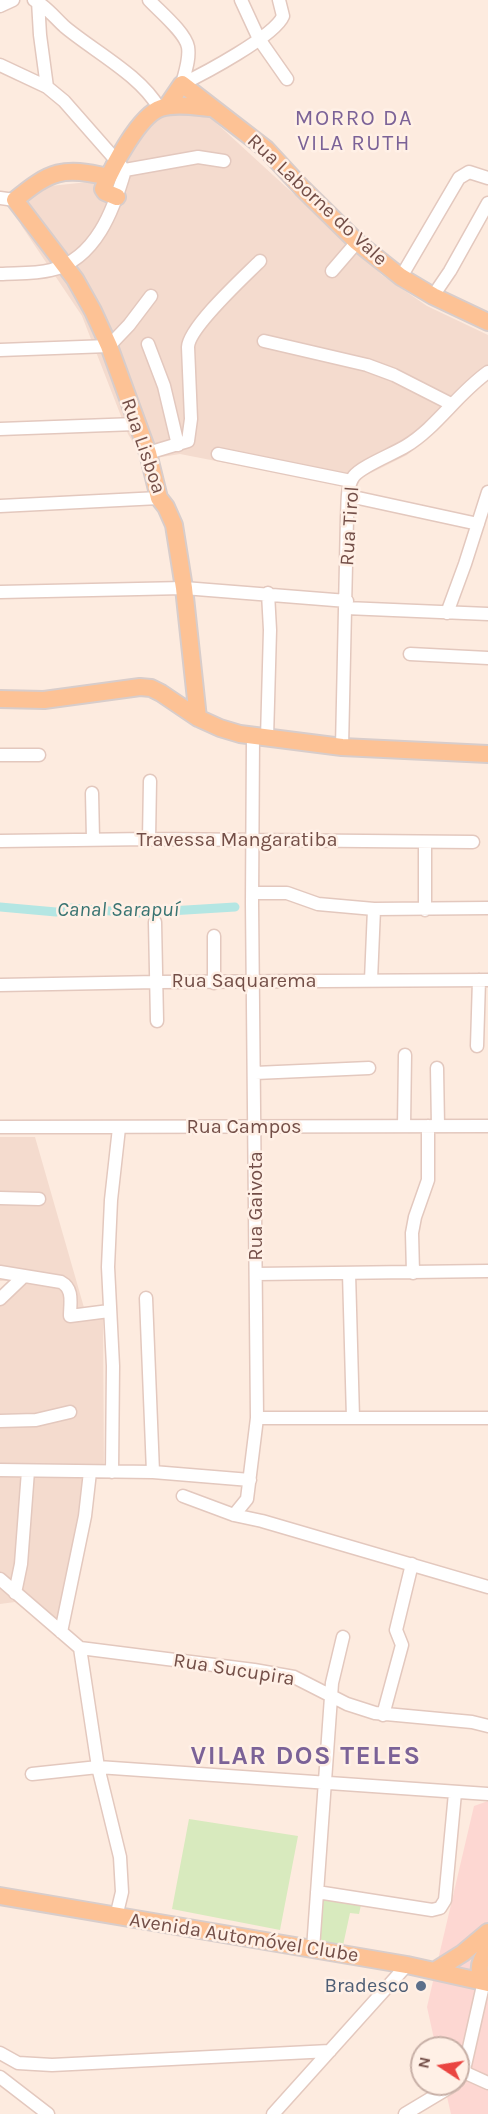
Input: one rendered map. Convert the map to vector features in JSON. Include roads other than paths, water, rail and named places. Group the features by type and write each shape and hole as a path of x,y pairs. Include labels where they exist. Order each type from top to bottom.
{"main road":[{"path":"117,197 104,191 141,122 146,116 163,107 182,84"},
{"name":"Rua Laborne do Vale","path":"182,84 266,149 357,242 401,277 433,296 488,322"},
{"path":"163,107 212,108"},
{"path":"8,199 45,179 68,170 116,169"},
{"name":"Rua Lisboa","path":"8,199 64,265 83,293 109,346 148,453 159,498 174,525 184,588 198,718"},
{"path":"0,699 44,700 140,687 151,688 198,718 231,732 260,738 342,747 488,754"},
{"name":"Avenida Automóvel Clube","path":"0,1896 313,1948 436,1970 486,1982"},
{"path":"486,1982 479,1972 479,1966 488,1932"},
{"path":"436,1970 482,1949"}],"street":[{"path":"0,6 14,0"},
{"path":"149,0 187,43 188,60 182,84"},
{"path":"241,0 260,39 288,79"},
{"path":"182,84 214,68 260,39 277,25 283,16 279,0"},
{"path":"36,1 47,87"},
{"path":"36,1 142,87 163,107"},
{"path":"0,64 47,87 64,102 116,169 198,157 224,161"},
{"path":"401,277 459,178 469,172 488,178"},
{"path":"0,274 40,272 64,265 80,255 91,244 107,220 117,197"},
{"path":"433,296 450,271 488,203"},
{"path":"332,271 357,242"},
{"path":"148,453 185,443 190,438 189,339 221,300 260,261"},
{"path":"0,350 109,346 129,326 151,296"},
{"path":"264,341 368,366 394,375 451,404"},
{"path":"148,344 164,386 178,445"},
{"name":"Rua Tirol","path":"342,747 351,481 362,470 416,439 488,372"},
{"path":"0,429 136,424"},
{"path":"218,454 351,481"},
{"path":"447,613 483,516 488,492"},
{"path":"349,496 483,516"},
{"path":"0,506 159,498"},
{"path":"0,592 184,588 268,594 346,605 488,614"},
{"name":"Rua Gaivota","path":"234,1515 247,1498 257,1418 252,840 270,630 268,594"},
{"path":"410,654 488,658"},
{"path":"0,755 39,755"},
{"path":"149,839 150,781"},
{"path":"92,793 93,839"},
{"name":"Travessa Mangaratiba","path":"0,841 149,839 473,842"},
{"path":"425,842 425,910"},
{"path":"252,898 286,893 318,904 374,909 488,908"},
{"path":"370,980 374,909"},
{"path":"155,922 157,1021"},
{"path":"214,936 214,982"},
{"path":"477,1046 484,980"},
{"name":"Rua Saquarema","path":"0,986 157,982 484,980"},
{"path":"404,1126 405,1055"},
{"path":"255,1073 369,1068"},
{"path":"413,1273 412,1233 415,1216 428,1180 437,1068"},
{"name":"Rua Campos","path":"0,1126 119,1128 488,1126"},
{"path":"112,1472 113,1366 109,1311 109,1233 119,1128"},
{"path":"0,1198 39,1199"},
{"path":"256,1274 488,1271"},
{"path":"0,1272 61,1282 70,1292 70,1316 109,1311"},
{"path":"350,1273 353,1418"},
{"path":"0,1299 24,1276"},
{"path":"146,1298 153,1472"},
{"path":"0,1421 36,1420 70,1412"},
{"path":"257,1418 488,1418"},
{"path":"0,1470 153,1472 250,1480"},
{"path":"15,1593 21,1564 28,1471"},
{"path":"61,1632 85,1516 90,1472"},
{"path":"183,1496 234,1515 488,1587"},
{"path":"383,1715 402,1645 396,1630 412,1564"},
{"path":"0,1579 80,1648 98,1767 123,1874 122,1892 116,1917"},
{"path":"313,1948 333,1677 343,1636"},
{"name":"Rua Sucupira","path":"80,1648 294,1677 358,1708 383,1715 472,1722 488,1726"},
{"path":"32,1774 98,1767 488,1794"},
{"path":"317,1892 432,1910 440,1908 445,1899 456,1793"},
{"path":"273,2114 407,1965"},
{"path":"470,2039 486,1982"},
{"path":"10,2074 75,2064 330,2051"},
{"path":"0,2054 10,2074 48,2114"},
{"path":"470,2075 488,2083"},
{"path":"405,2114 433,2096"}],"waterway":[{"name":"Canal Sarapuí","path":"0,907 56,912 70,908 137,913 235,907"}],"place":[{"name":"Bradesco","path":"421,1986"}],"district":[{"name":"MORRO DA VILA RUTH","path":"354,132"},
{"name":"VILAR DOS TELES","path":"306,1757"}]}
